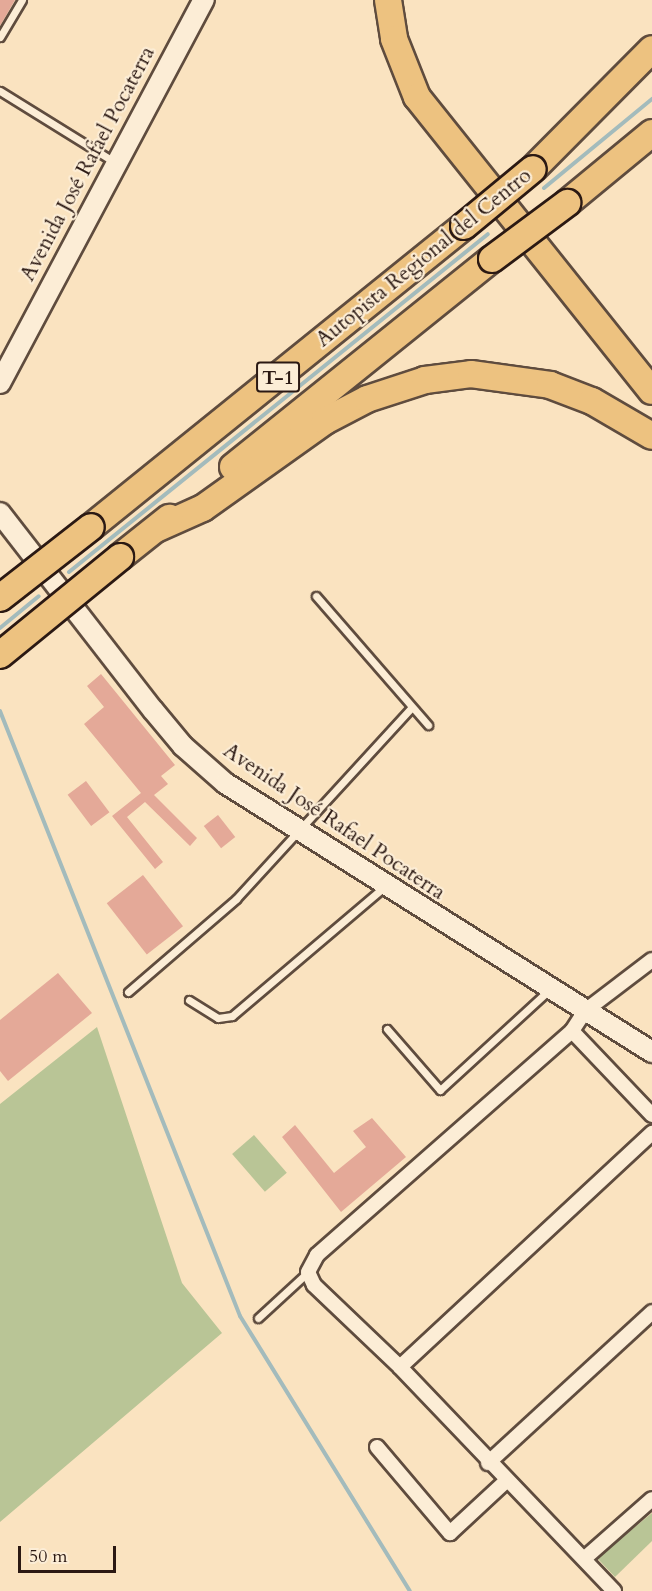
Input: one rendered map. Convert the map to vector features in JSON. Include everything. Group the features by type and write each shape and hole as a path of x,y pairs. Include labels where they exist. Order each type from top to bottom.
{"highway":[{"path":"388,0 394,39 417,96 652,391"},
{"path":"401,0 410,48 439,105 652,370"},
{"path":"534,168 652,49"},
{"name":"Autopista Regional del Centro","path":"0,598 92,527 652,74"},
{"name":"Autopista Regional del Centro","path":"0,656 492,259 567,203 652,134"},
{"path":"156,529 203,508 325,421 367,399 425,380 471,374 550,386 609,409 652,436"}],"street":[{"name":"Avenida José Rafael Pocaterra","path":"0,383 204,0"},
{"name":"Avenida José Rafael Pocaterra","path":"0,513 183,746 225,783 384,887 652,1052"},
{"path":"614,1591 585,1558 488,1463 400,1367 314,1285 308,1272 317,1255 572,1031 585,1011 652,960"},
{"path":"572,1031 652,1115"},
{"path":"400,1367 652,1133"},
{"path":"488,1463 652,1312"},
{"path":"378,1447 450,1533 506,1481"},
{"path":"585,1558 652,1499"}],"lane":[{"path":"0,37 22,0"},
{"path":"0,91 116,163"},
{"path":"316,596 428,725"},
{"path":"128,992 236,899 300,832 412,707"},
{"path":"189,1000 218,1018 232,1016 384,887"},
{"path":"387,1029 440,1090 550,989"},
{"path":"258,1318 308,1272"}],"green space":[{"path":"97,1027 182,1283 222,1333 0,1522 0,1104"},
{"path":"254,1135 287,1173 265,1192 232,1154"},
{"path":"652,1513 652,1541 615,1577 597,1558"}],"building":[{"path":"0,0 15,0 0,26"},
{"path":"101,674 175,765 161,776 168,784 154,795 197,838 190,846 145,802 127,817 163,862 155,869 112,816 141,793 84,724 104,707 87,686"},
{"path":"86,781 109,812 91,826 68,795"},
{"path":"218,815 235,837 221,848 204,826"},
{"path":"143,875 183,926 147,955 107,903"},
{"path":"58,973 92,1013 8,1081 0,1071 0,1020"},
{"path":"372,1118 406,1157 341,1212 282,1137 295,1125 334,1173 366,1147 353,1131"}],"waterway":[{"path":"544,188 652,99"},
{"path":"69,572 488,234"},
{"path":"0,628 39,596"},
{"path":"0,711 240,1316 410,1591"}]}
